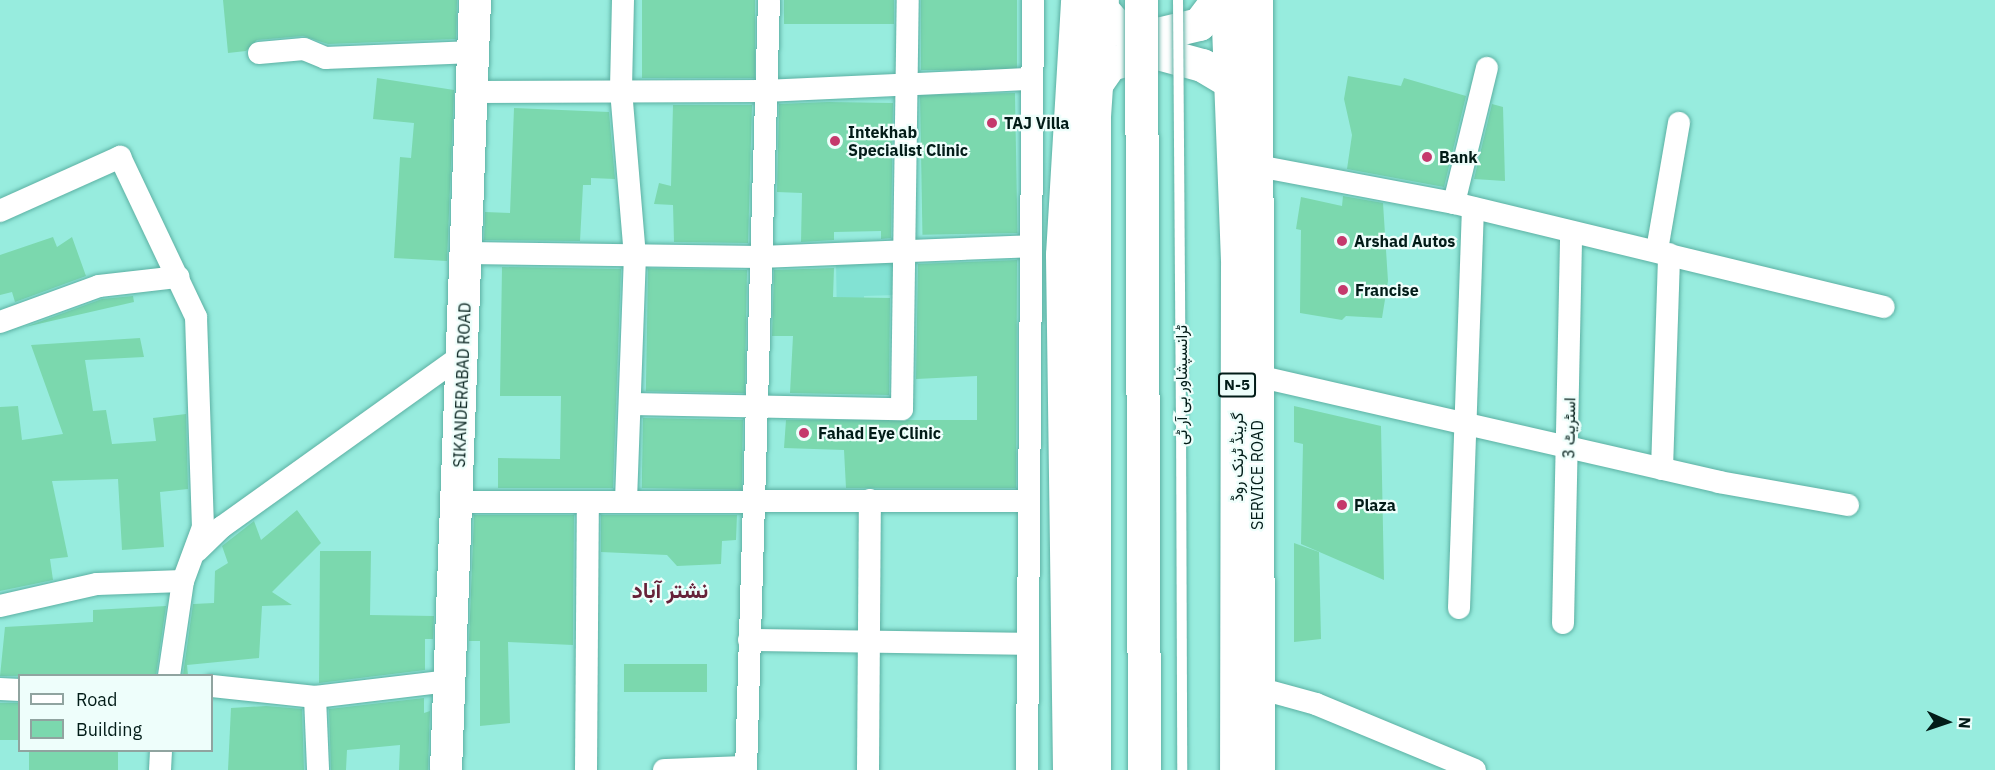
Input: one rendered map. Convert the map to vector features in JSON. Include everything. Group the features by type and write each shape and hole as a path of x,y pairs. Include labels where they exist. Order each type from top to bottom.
{"highway":[{"path":"1141,0 1144,770"},
{"path":"1093,3 1119,29 1157,34 1199,24 1217,0"},
{"name":"گرینڈ ٹرنک روڈ","path":"1227,0 1227,80 1237,266 1236,770"},
{"path":"1093,3 1096,84 1094,770"},
{"path":"1096,84 1110,64 1154,52 1202,65 1227,80"}],"street":[{"name":"SIKANDERABAD ROAD","path":"446,770 476,0"},
{"path":"623,0 621,90 635,255 626,499"},
{"path":"664,770 746,768 755,500 764,91 769,0"},
{"path":"630,404 902,409 910,85 908,0"},
{"path":"1028,770 1027,501 1033,0"},
{"name":"SERVICE ROAD","path":"1257,0 1259,770"},
{"path":"1069,770 1062,255 1093,3"},
{"path":"259,53 304,49 325,58 474,52"},
{"path":"1460,608 1468,425 1463,205 1486,68"},
{"path":"472,92 764,91 1032,79"},
{"path":"1662,469 1663,252 1679,123"},
{"path":"0,211 120,157 196,317 202,527 183,581 169,674"},
{"path":"1258,166 1463,205 1884,307"},
{"name":"اسٹریٹ 3","path":"1563,623 1569,448 1571,232"},
{"path":"467,253 760,256 1029,246"},
{"path":"0,322 99,286 178,278"},
{"path":"194,555 222,527 462,355"},
{"path":"1257,376 1662,469 1848,505"},
{"path":"458,502 588,503 626,499 1027,501"},
{"path":"868,770 870,500"},
{"path":"586,770 588,503"},
{"path":"0,606 97,584 183,581"},
{"path":"749,640 1027,644"},
{"path":"213,686 315,697 450,681"},
{"path":"1258,688 1316,704 1475,770"},
{"path":"0,689 18,690"},
{"path":"315,697 318,770"},
{"path":"159,770 161,752"}],"lane":[{"name":"ٹرانسپشاور بی آر ٹی","path":"1178,0 1182,770"}],"shaded area":[{"path":"895,260 895,295 864,296 865,321 837,321 836,261"}],"building":[{"path":"223,0 457,0 456,39 328,44 303,36 257,40 246,51 228,53"},
{"path":"642,0 755,0 755,78 642,78"},
{"path":"784,0 894,0 894,24 784,24"},
{"path":"921,0 1017,0 1017,70 921,70"},
{"name":"Bank","path":"1348,76 1401,86 1404,78 1466,96 1444,187 1347,169 1352,135 1344,99"},
{"path":"377,78 454,90 447,261 394,258 400,157 411,158 414,123 373,119"},
{"path":"1015,93 1017,233 922,235 920,95"},
{"name":"Intekhab Specialist Clinic","path":"893,103 891,238 881,239 881,231 834,232 834,240 801,242 802,193 777,192 779,104"},
{"path":"1492,104 1503,107 1505,181 1474,179"},
{"path":"673,105 752,105 748,243 674,242 673,205 654,204 659,183 671,186"},
{"path":"514,108 609,112 615,179 591,178 591,185 583,185 580,241 484,240 485,212 510,213"},
{"path":"1343,196 1383,203 1388,281 1382,318 1346,316 1342,320 1300,313 1301,230 1296,229 1301,197 1342,206"},
{"path":"53,237 57,247 72,237 86,276 15,302 12,292 0,295 0,255"},
{"path":"1017,260 1016,488 846,488 844,450 784,448 786,420 977,420 977,376 916,379 918,264"},
{"path":"502,267 621,269 613,488 498,488 498,458 560,459 561,396 500,396"},
{"path":"648,268 747,270 745,393 646,391"},
{"path":"834,268 833,297 890,298 889,395 790,393 793,336 772,336 774,270"},
{"path":"133,296 134,302 25,327 102,299"},
{"path":"140,338 144,357 85,360 93,411 106,410 112,444 156,441 153,418 186,414 188,489 160,492 164,547 122,550 118,479 52,481 68,557 50,559 53,580 0,591 0,407 18,406 22,440 63,434 31,345"},
{"name":"Plaza","path":"1294,406 1381,426 1384,580 1301,544 1303,444 1294,442"},
{"path":"643,418 743,420 742,490 642,488"},
{"path":"297,510 321,543 272,592 292,605 262,606 259,658 187,665 188,674 183,674 193,604 214,603 215,571 228,563 222,546 254,521 261,540"},
{"path":"474,515 574,515 573,645 508,642 510,723 480,726 480,641 469,641"},
{"path":"601,515 737,515 736,540 722,541 721,564 677,566 667,555 601,552"},
{"path":"1294,543 1319,552 1321,639 1294,642"},
{"path":"320,551 371,551 370,615 434,616 433,639 425,639 425,670 319,683"},
{"path":"166,606 156,674 0,676 5,627 93,622 93,610"},
{"path":"624,664 707,664 707,692 624,692"},
{"path":"424,698 424,713 430,711 428,770 399,770 400,745 347,750 346,770 331,770 329,709"},
{"path":"0,703 18,703 18,740 0,740"},
{"path":"266,706 302,709 304,770 228,770 231,708"},
{"path":"29,752 118,752 118,770 29,770"}],"place":[{"name":"TAJ Villa","path":"992,123"},
{"name":"Intekhab Specialist Clinic","path":"835,141"},
{"name":"Bank","path":"1427,157"},
{"name":"Arshad Autos","path":"1342,241"},
{"name":"Francise","path":"1343,290"},
{"name":"Fahad Eye Clinic","path":"804,433"},
{"name":"Plaza","path":"1342,505"}],"district":[{"name":"نشتر آباد","path":"670,590"}]}
